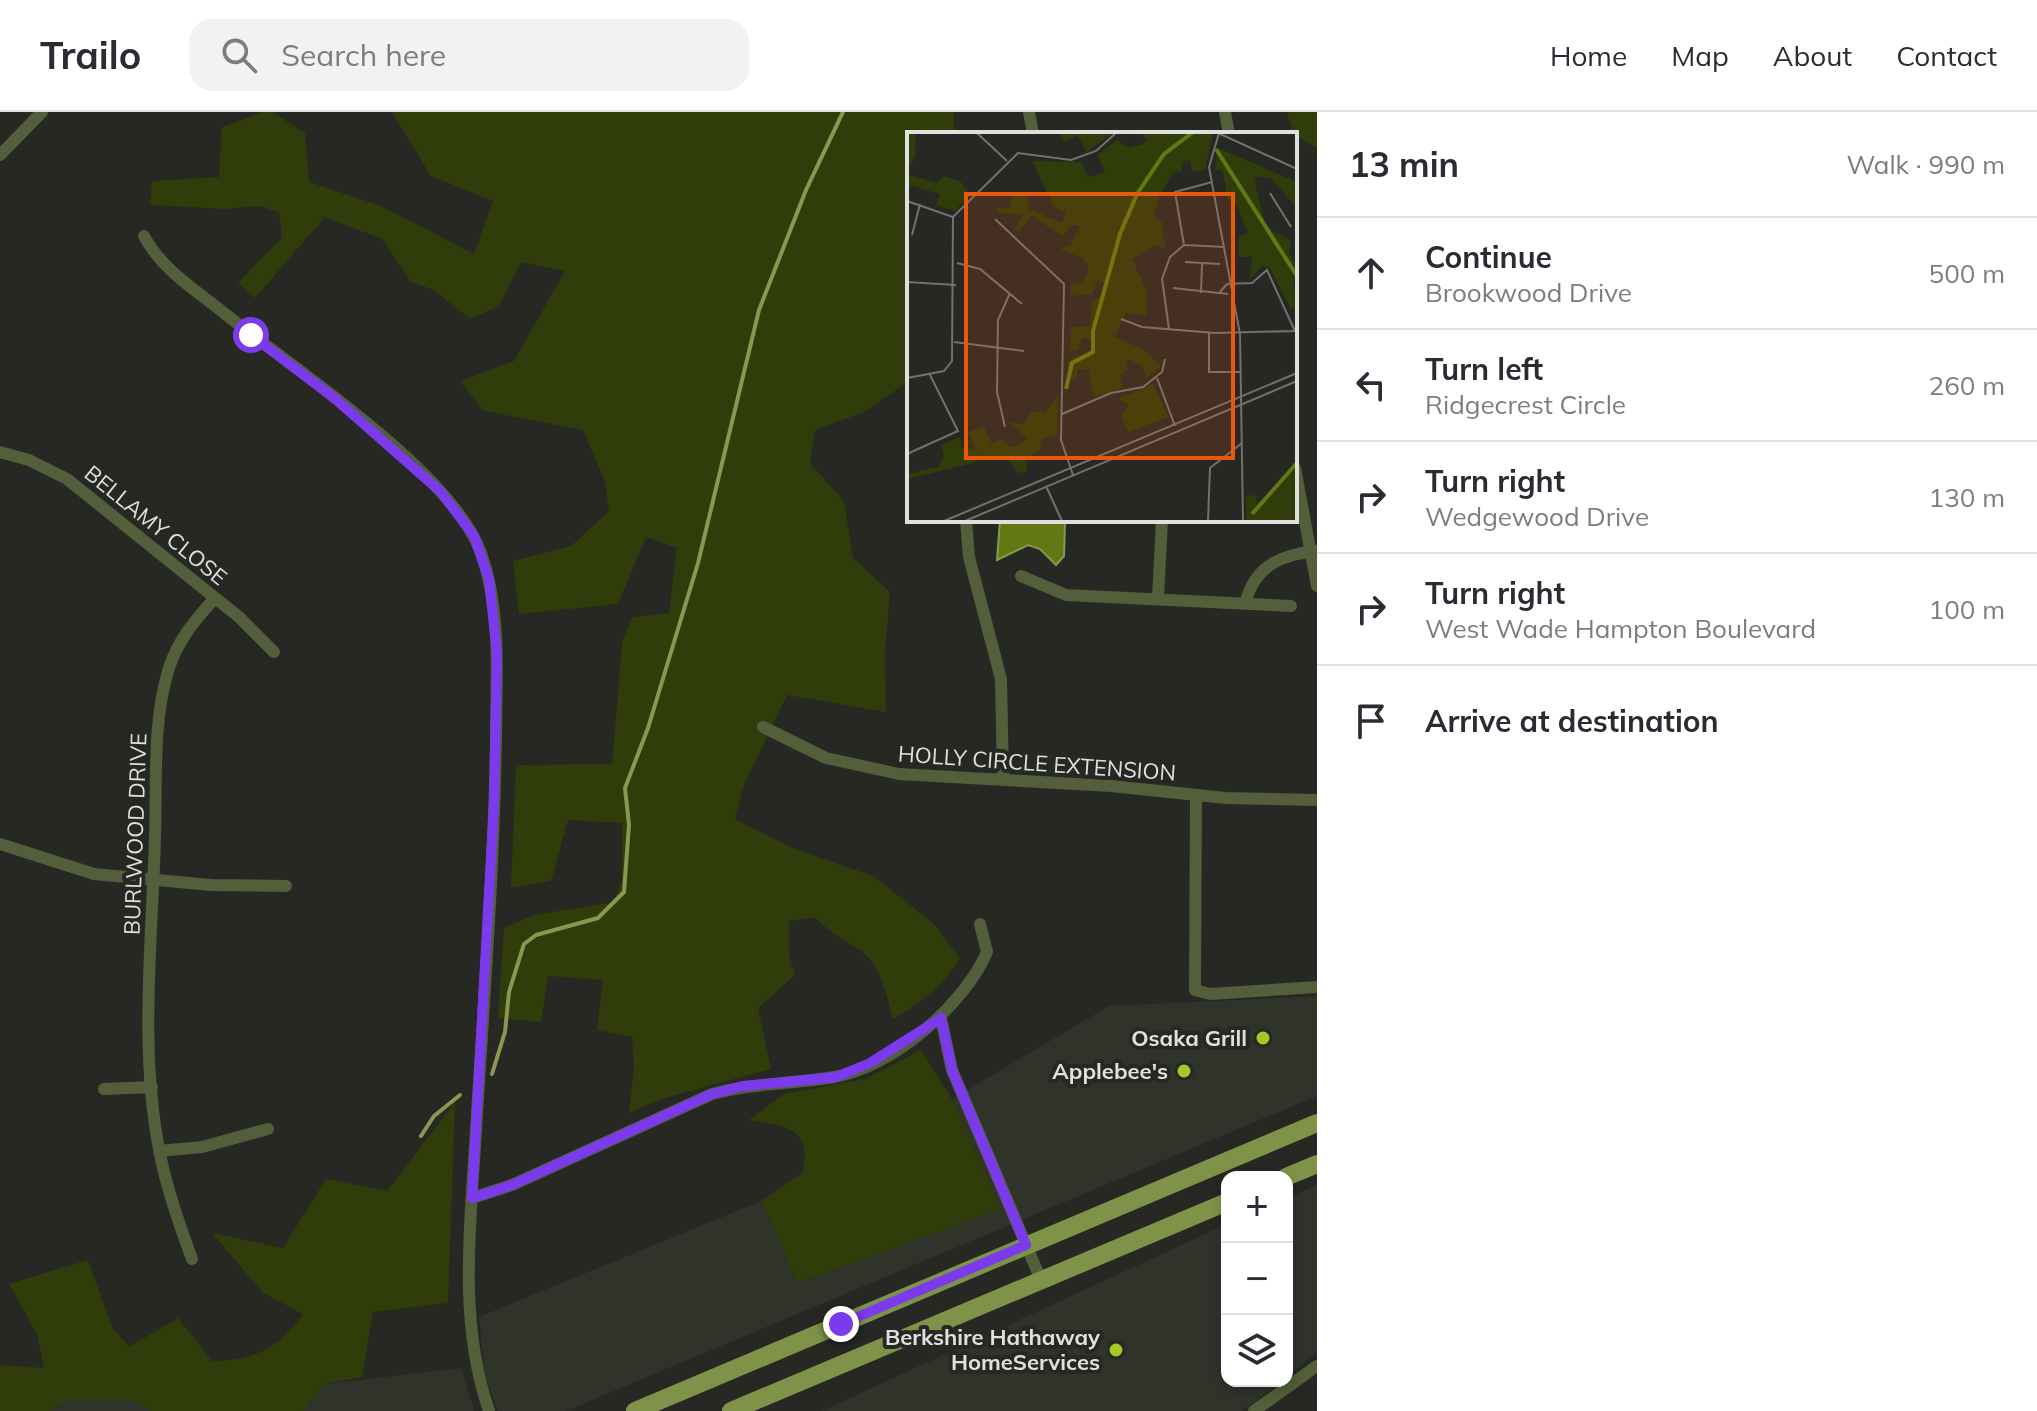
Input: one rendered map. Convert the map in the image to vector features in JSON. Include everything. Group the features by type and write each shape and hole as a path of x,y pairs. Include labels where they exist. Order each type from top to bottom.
{"main road":[{"path":"635,1411 1317,1123"},
{"path":"1293,1174 1317,1164"},
{"path":"731,1411 1221,1205"}],"street":[{"path":"0,155 42,112"},
{"path":"1029,112 1033,132"},
{"path":"1225,112 1229,132"},
{"path":"144,236 164,265 333,397 441,492 466,522 482,555 496,631 496,742 472,1198 469,1324 475,1366 489,1411"},
{"name":"BELLAMY CLOSE","path":"0,452 29,460 67,479 215,598 274,652"},
{"path":"1297,477 1314,552 1317,586"},
{"path":"966,522 969,557 1001,679 1003,779"},
{"path":"1158,597 1162,522"},
{"path":"1246,601 1260,570 1286,556 1314,552"},
{"path":"1021,576 1066,595 1246,601 1291,606"},
{"name":"BURLWOOD DRIVE","path":"192,1259 172,1205 159,1151 152,1087 153,879 158,731 164,685 182,636 215,598"},
{"name":"HOLLY CIRCLE EXTENSION","path":"763,727 826,758 865,769 1196,796 1317,800"},
{"path":"1196,796 1195,990 1210,994 1317,987"},
{"path":"0,844 69,869 250,887 286,886"},
{"path":"472,1198 512,1185 712,1094 743,1086 836,1077 893,1050 941,1018 964,991 987,952 980,924"},
{"path":"941,1018 952,1070 1041,1280"},
{"path":"104,1089 152,1087"},
{"path":"159,1151 202,1147 268,1129"},
{"path":"1254,1411 1317,1366"}],"shaded area":[{"path":"272,112 305,133 309,182 381,206 474,254 493,201 431,176 392,112 954,112 954,132 907,132 907,382 864,412 815,430 810,463 844,501 853,558 890,592 885,653 886,712 787,695 743,787 735,819 795,849 873,876 932,922 960,959 939,986 922,1000 893,1019 882,982 868,957 815,918 789,921 789,954 795,975 758,1008 771,1069 661,1099 629,1113 634,1069 632,1037 597,1030 603,980 548,976 541,1022 498,1018 504,928 534,915 614,902 622,881 622,823 568,820 551,881 511,888 516,765 612,764 622,643 632,617 669,613 677,548 646,537 618,604 519,614 513,561 571,546 609,511 605,482 583,430 484,411 460,381 514,361 565,271 521,262 499,306 470,319 434,290 411,282 382,239 325,217 255,298 238,283 282,237 279,212 259,206 225,209 150,205 152,181 219,177 222,127"},
{"path":"1287,112 1317,112 1317,148 1297,136 1297,132 1292,132"},
{"path":"1000,522 1065,522 1064,556 1056,565 1040,549 1028,545 997,560"},
{"path":"1317,996 1317,1096 566,1411 498,1411 485,1375 479,1317 761,1201 798,1283 1000,1208 952,1099 1109,1006"},
{"path":"921,1050 952,1099 1001,1209 798,1283 761,1201 803,1172 803,1145 793,1131 749,1120 784,1094 865,1079"},
{"path":"455,1102 448,1303 373,1312 362,1377 325,1384 303,1411 151,1411 133,1400 69,1400 50,1411 0,1411 0,1365 44,1368 37,1334 9,1284 88,1260 112,1327 129,1347 178,1318 212,1361 253,1355 275,1344 303,1314 263,1293 212,1233 283,1248 326,1179 387,1191"},
{"path":"1317,1185 1317,1352 1293,1372 1293,1243 1293,1195"},
{"path":"1221,1227 1221,1387 1274,1387 1242,1411 822,1411"},
{"path":"462,1368 474,1411 303,1411 325,1384"},
{"path":"69,1400 133,1400 151,1411 50,1411"}],"waterway":[{"path":"492,1074 505,1032 509,992 524,944 536,935 598,918 624,892 629,825 625,788 648,728 698,563 759,310 806,190 843,112"},
{"path":"421,1136 434,1116 460,1095"}],"place":[{"name":"Osaka Grill","path":"1263,1038"},
{"name":"Applebee's","path":"1184,1071"},
{"name":"Berkshire Hathaway HomeServices","path":"1116,1350"}],"route":[{"path":"251,335 333,397 441,492 474,536 489,579 497,654 493,851 472,1198 512,1185 712,1094 743,1086 836,1077 851,1072 893,1050 941,1018 952,1070 1026,1245 841,1324"}]}
